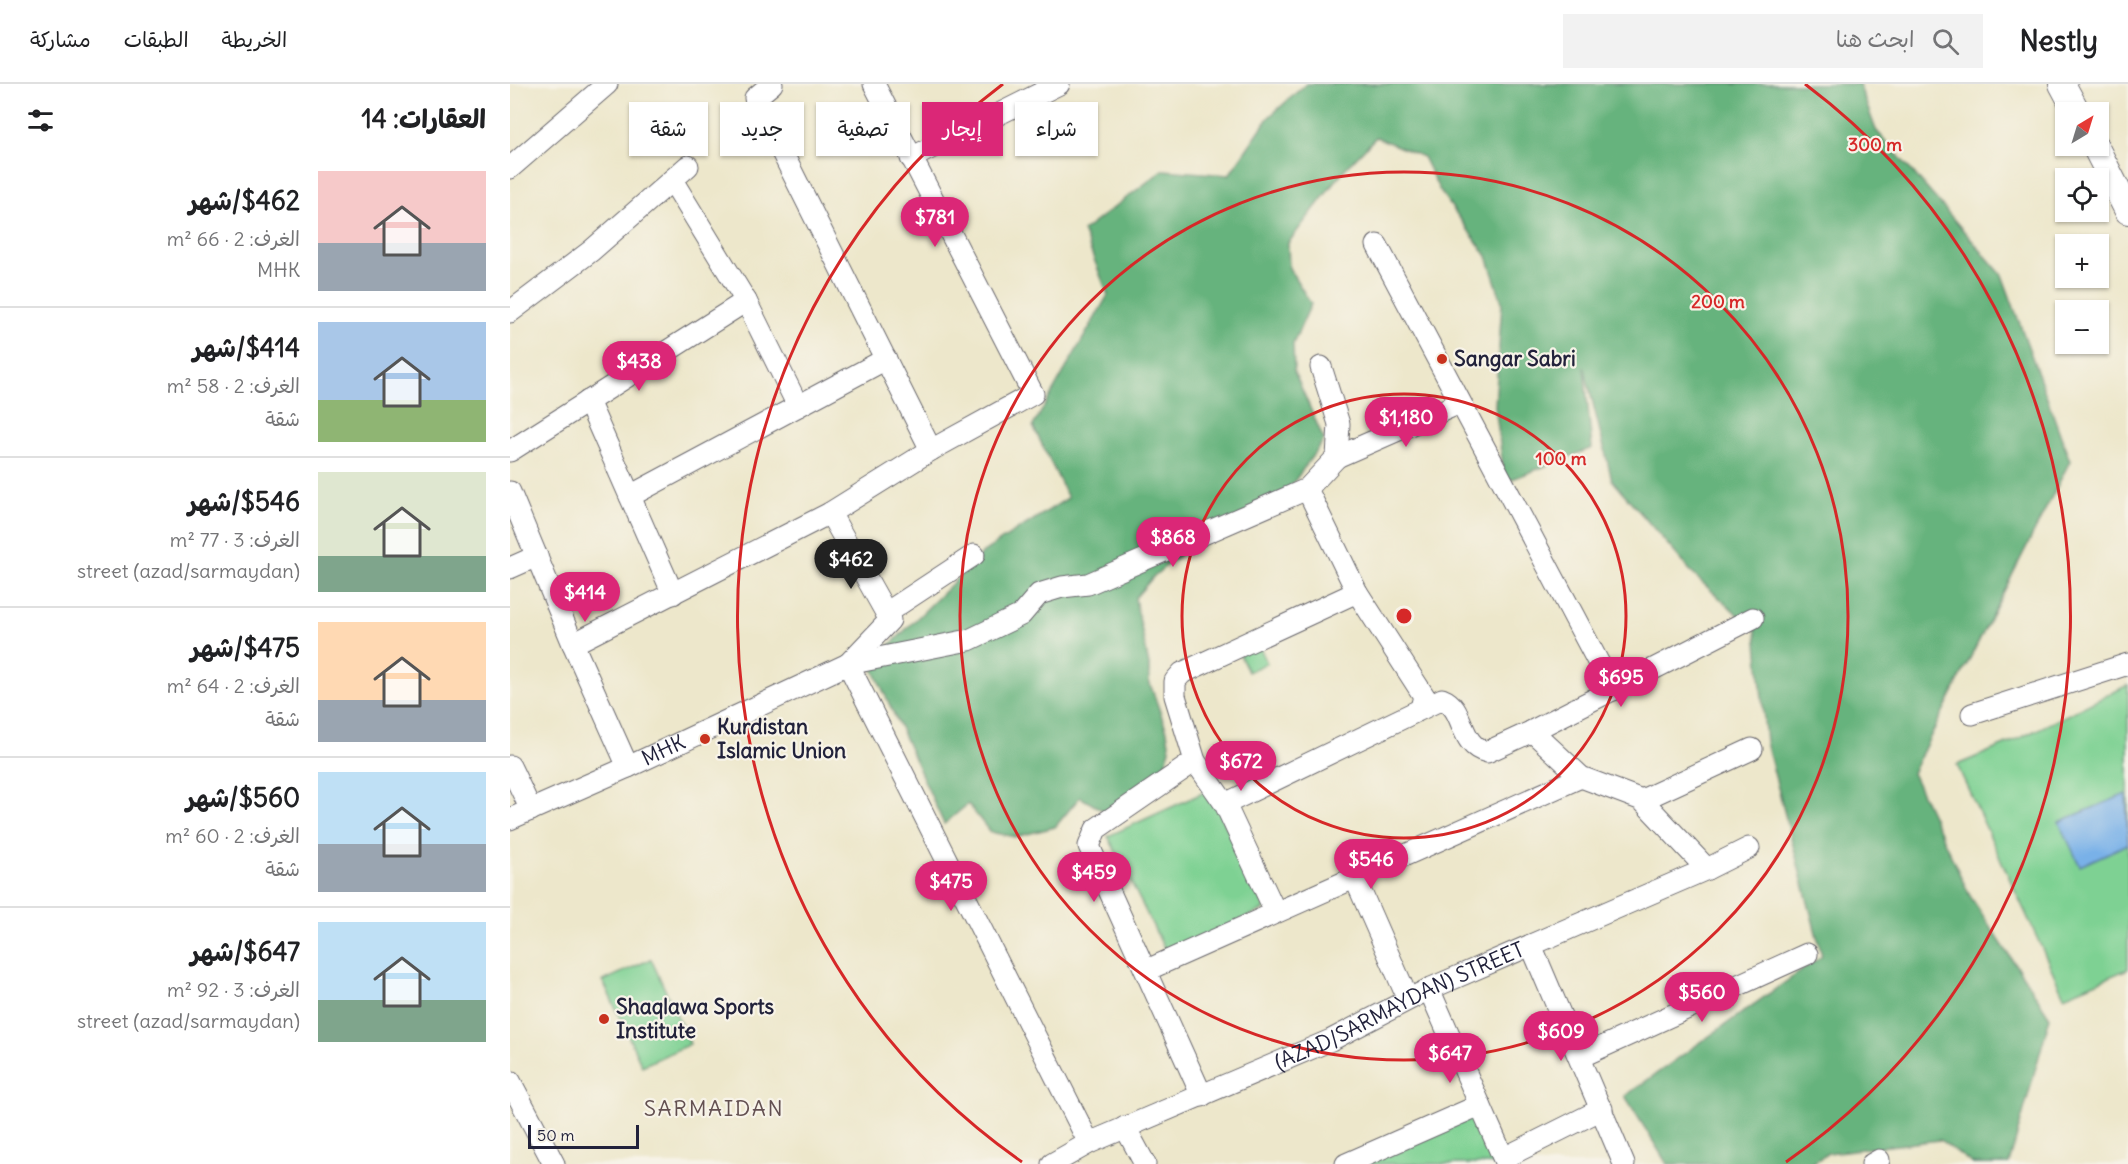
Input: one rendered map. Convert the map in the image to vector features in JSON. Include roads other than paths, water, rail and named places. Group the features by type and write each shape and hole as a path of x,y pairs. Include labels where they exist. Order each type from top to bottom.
{"main road":[{"path":"2062,84 2072,102"},
{"path":"2100,156 2128,211"}],"street":[{"path":"510,168 607,84"},
{"path":"772,84 755,98 932,450"},
{"path":"573,644 830,513 932,450 1033,394 874,84"},
{"path":"910,158 1059,84"},
{"path":"510,312 591,251 680,173 798,406"},
{"path":"1377,245 1613,690"},
{"path":"510,451 746,301"},
{"path":"630,496 886,359"},
{"path":"1321,367 1339,424 1337,457"},
{"path":"588,401 673,594"},
{"path":"848,664 969,640 1021,615 1039,594 1062,587 1088,584 1306,489 1337,457 1460,403"},
{"path":"1306,489 1357,592 1424,696 1421,708"},
{"path":"510,492 573,644 628,767"},
{"path":"830,513 890,620 848,664"},
{"path":"886,613 974,555"},
{"path":"510,567 537,556"},
{"path":"1275,911 1225,804 1195,760 1175,696 1175,681 1182,673 1357,592"},
{"path":"1707,869 1642,800 1581,777 1532,731 1753,618"},
{"path":"848,664 1089,1143"},
{"name":"MHK","path":"510,819 628,767 848,664"},
{"path":"1972,714 2128,664"},
{"path":"1225,804 1442,699 1447,701 1454,710 1471,745 1486,752 1537,729"},
{"path":"1642,800 1752,749"},
{"path":"1195,760 1096,829 1089,846 1202,1096"},
{"path":"510,766 531,810"},
{"path":"1147,970 1275,911 1581,777"},
{"name":"(AZAD/SARMAYDAN) STREET","path":"1052,1164 1089,1143 1331,1040 1429,989 1707,869 1749,848"},
{"path":"1354,876 1408,999"},
{"path":"1531,945 1624,1164"},
{"path":"1580,1057 1807,954"},
{"path":"1429,989 1505,1161 1602,1109"},
{"path":"510,1081 554,1164"},
{"path":"1346,1164 1480,1105"},
{"path":"1125,1127 1145,1164"}],"water":[{"path":"2126,794 2128,844 2080,866 2059,822"}],"place":[{"name":"Sangar Sabri","path":"1442,359"},
{"name":"Kurdistan Islamic Union","path":"705,739"},
{"name":"Shaqlawa Sports Institute","path":"604,1019"}],"district":[{"name":"SARMAIDAN","path":"714,1108"}]}
